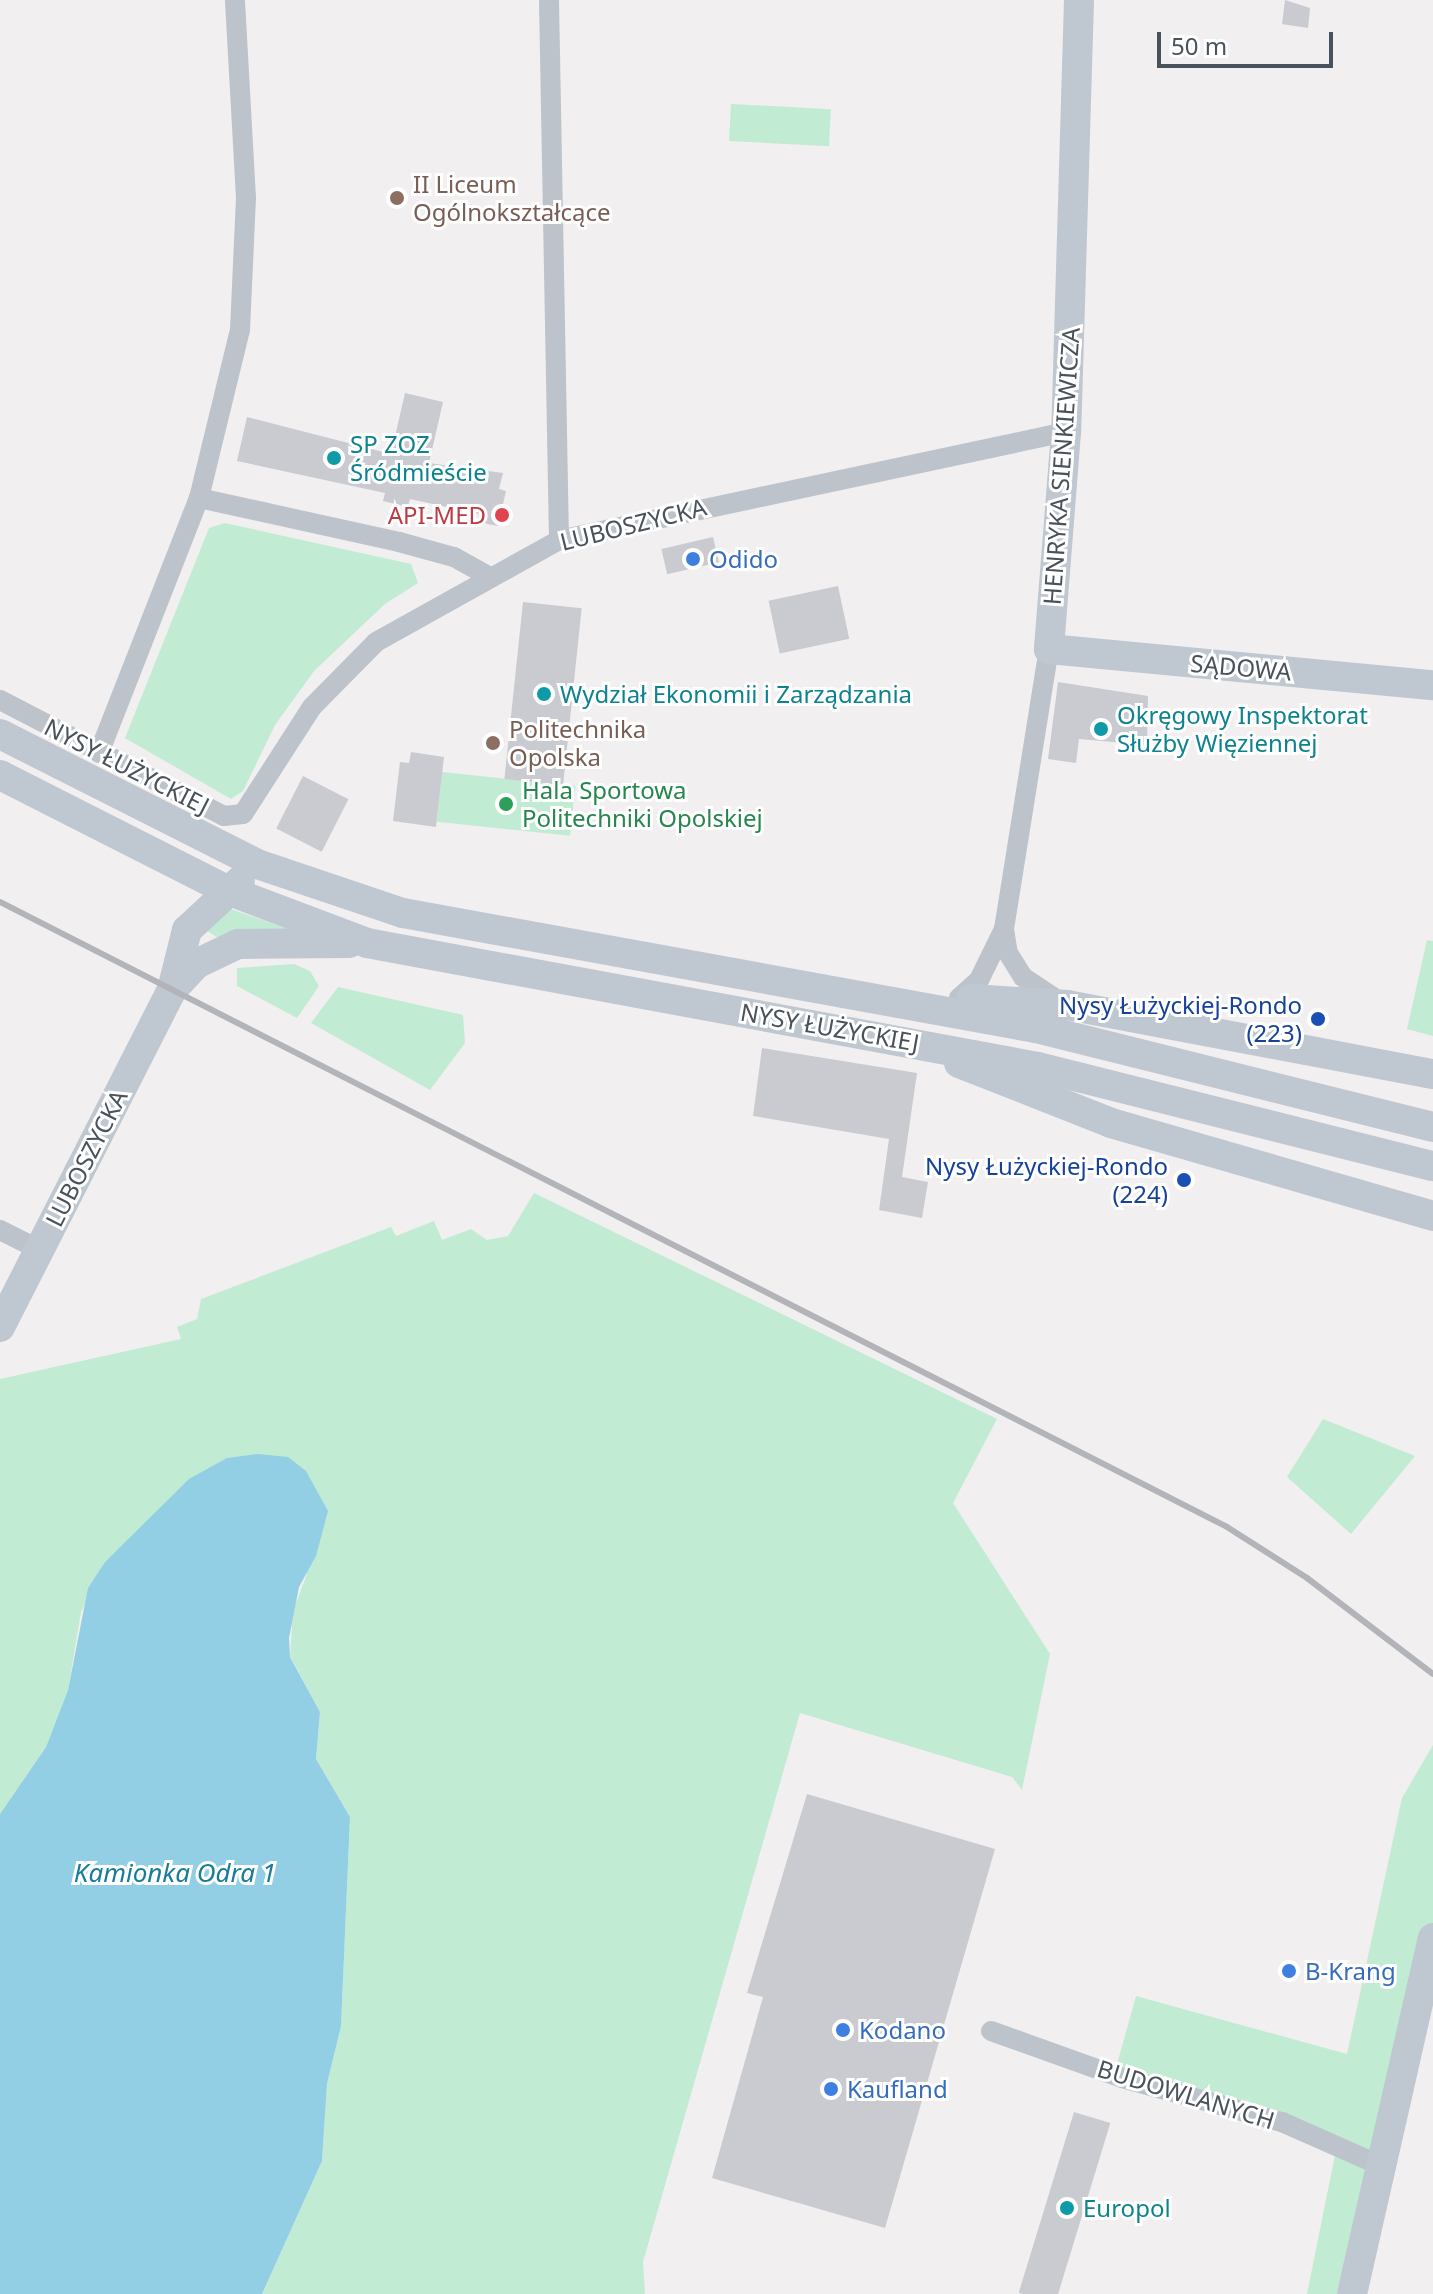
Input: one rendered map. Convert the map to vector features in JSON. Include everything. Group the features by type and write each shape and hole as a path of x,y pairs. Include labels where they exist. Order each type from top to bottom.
{"main road":[{"name":"HENRYKA SIENKIEWICZA","path":"1049,649 1066,432 1079,0"},
{"name":"SĄDOWA","path":"1049,649 1433,685"},
{"path":"0,734 186,831 313,885"},
{"path":"0,775 135,845 184,882 197,917"},
{"name":"NYSY ŁUŻYCKIEJ","path":"135,845 227,890 367,943 910,1040 1433,1166"},
{"path":"172,990 187,930 227,890 258,878 313,885"},
{"name":"NYSY ŁUŻYCKIEJ","path":"313,885 431,920 881,998 1122,1051 1433,1127"},
{"path":"172,990 196,964 238,944 367,943"},
{"name":"LUBOSZYCKA","path":"0,1327 172,990"},
{"path":"881,998 959,998 1067,1005 1433,1074"},
{"path":"910,1040 1111,1123 1433,1216"},
{"path":"1352,2294 1433,1938"}],"street":[{"path":"99,753 199,498 240,330 246,198 235,0"},
{"path":"549,0 559,540"},
{"name":"LUBOSZYCKA","path":"254,804 335,678 398,626 486,575 559,540 1066,432"},
{"path":"199,498 399,542 454,557 486,575"},
{"name":"HENRYKA SIENKIEWICZA","path":"959,998 979,980 1004,929 1049,649"},
{"name":"NYSY ŁUŻYCKIEJ","path":"0,700 224,816 243,814 254,804"},
{"name":"HENRYKA SIENKIEWICZA","path":"1004,929 1008,953 1023,977 1067,1005"},
{"path":"0,1230 40,1250"},
{"name":"BUDOWLANYCH","path":"991,2031 1122,2078 1282,2122 1379,2165"}],"green space":[{"path":"731,104 831,109 829,146 729,141"},
{"path":"225,523 411,564 418,583 385,604 314,671 275,725 243,791 231,799 125,738 209,528"},
{"name":"Hala Sportowa Politechniki Opolskiej","path":"442,772 575,786 570,836 437,822"},
{"path":"222,906 297,932 218,938 201,927"},
{"path":"1427,940 1433,941 1433,1036 1407,1029"},
{"path":"294,964 310,971 319,986 297,1018 237,986 237,968"},
{"path":"338,987 463,1015 465,1043 430,1090 311,1023"},
{"path":"534,1193 997,1419 953,1503 1050,1654 1022,1790 1012,1777 800,1713 643,2262 645,2294 262,2294 322,2161 327,2084 341,2026 350,1817 316,1759 320,1712 290,1656 293,1611 307,1574 129,1539 105,1562 81,1612 68,1690 46,1747 0,1814 0,1379 181,1339 177,1327 197,1319 201,1299 391,1227 396,1236 434,1221 442,1240 471,1229 487,1240 508,1236"},
{"path":"1323,1419 1415,1456 1351,1534 1287,1477"},
{"path":"1433,1745 1433,1938 1351,2294 1307,2294 1336,2150 1114,2075 1136,1996 1347,2054 1402,1798"}],"water":[{"name":"Kamionka Odra 1","path":"258,1454 288,1457 306,1471 328,1511 316,1556 299,1587 289,1638 290,1657 320,1712 316,1759 350,1817 341,2026 327,2084 322,2161 262,2294 0,2294 0,1814 46,1747 68,1690 88,1588 105,1562 189,1479 227,1458"}],"building":[{"path":"1285,0 1310,8 1308,28 1282,24"},
{"name":"SP ZOZ Śródmieście","path":"405,393 443,402 429,463 503,473 499,489 506,491 498,526 478,522 479,514 410,499 408,507 383,501 385,493 237,461 247,417 391,454"},
{"name":"Odido","path":"713,537 719,562 667,574 661,549"},
{"name":"Wydział Ekonomii i Zarządzania","path":"838,586 849,639 780,654 769,601"},
{"name":"Wydział Ekonomii i Zarządzania","path":"523,602 582,608 563,785 504,779"},
{"name":"Okręgowy Inspektorat Służby Więziennej","path":"1058,682 1148,696 1147,745 1079,739 1076,763 1048,759"},
{"name":"Politechnika Opolska","path":"411,752 444,757 436,827 393,821 400,762 409,763"},
{"path":"303,776 348,799 322,852 276,829"},
{"path":"762,1048 917,1073 902,1177 928,1182 922,1218 879,1210 889,1139 753,1116"},
{"name":"Kaufland","path":"807,1794 995,1849 885,2228 712,2178 763,1997 747,1993"},
{"name":"Europol","path":"1074,2112 1110,2123 1058,2294 1019,2293"}],"railway":[{"path":"0,902 1227,1527 1307,1578 1433,1674"}],"place":[{"name":"II Liceum Ogólnokształcące","path":"397,198"},
{"name":"SP ZOZ Śródmieście","path":"334,458"},
{"name":"API-MED","path":"502,515"},
{"name":"Odido","path":"693,559"},
{"name":"Wydział Ekonomii i Zarządzania","path":"544,694"},
{"name":"Okręgowy Inspektorat Służby Więziennej","path":"1101,729"},
{"name":"Politechnika Opolska","path":"493,743"},
{"name":"Hala Sportowa Politechniki Opolskiej","path":"506,804"},
{"name":"Nysy Łużyckiej-Rondo (223)","path":"1318,1019"},
{"name":"Nysy Łużyckiej-Rondo (224)","path":"1184,1180"},
{"name":"B-Krang","path":"1289,1971"},
{"name":"Kodano","path":"843,2030"},
{"name":"Kaufland","path":"831,2089"},
{"name":"Europol","path":"1067,2208"}]}
